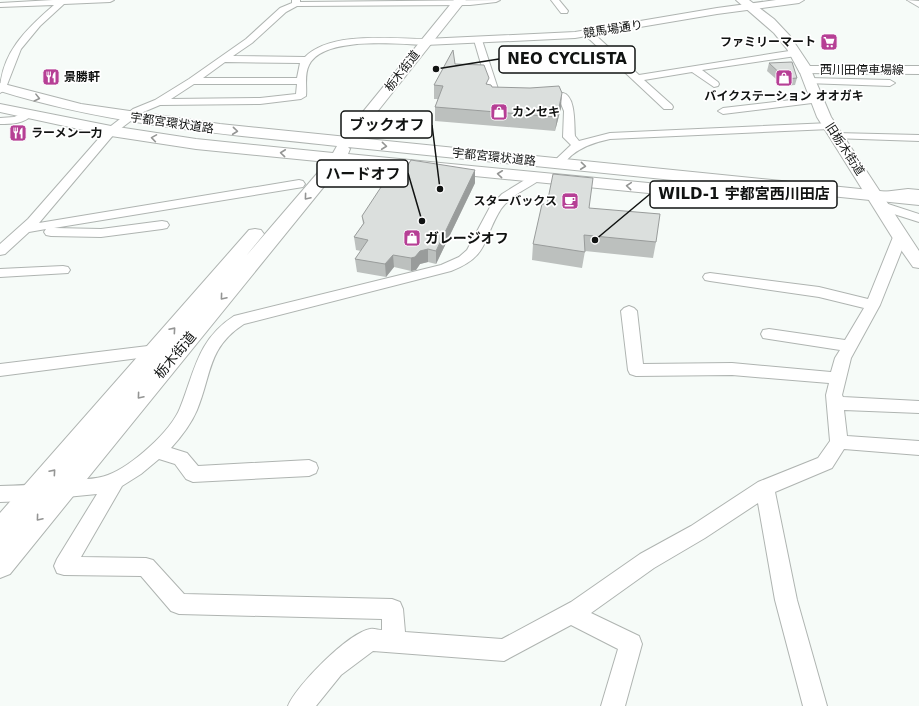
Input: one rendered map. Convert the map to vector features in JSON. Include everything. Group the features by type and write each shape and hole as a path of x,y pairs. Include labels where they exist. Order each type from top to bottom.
{"main road":[{"name":"栃木街道","path":"0,564 62,490 458,2"},
{"name":"旧栃木街道","path":"746,3 777,27 796,53 807,76"},
{"name":"西川田停車場線","path":"807,76 919,70"},
{"name":"宇都宮環状道路","path":"0,88 72,107 335,153 536,177 879,201 919,200"},
{"name":"宇都宮環状道路","path":"0,108 111,131 196,144 335,153 558,163 879,201 919,210"},
{"name":"栃木街道","path":"0,533 299,184 335,153"}],"street":[{"path":"0,5 110,0"},
{"path":"0,251 23,230 111,131 137,111 159,102 192,81 249,41 283,10 296,2 458,2 496,0"},
{"path":"554,0 564,11"},
{"name":"競馬場通り","path":"425,42 531,38 588,33 746,3 799,0"},
{"path":"911,0 919,5"},
{"path":"0,88 17,48 37,24 62,2"},
{"path":"588,33 668,107"},
{"path":"478,40 496,98 519,97"},
{"path":"159,102 260,101 301,96 301,81 305,64 317,52 331,46 355,42 425,42"},
{"path":"638,78 695,70 752,58 796,53"},
{"path":"223,59 309,60"},
{"path":"695,70 714,84"},
{"path":"807,76 890,83"},
{"name":"旧栃木街道","path":"807,76 816,100 833,131 879,201 900,237 919,263"},
{"path":"192,81 301,81"},
{"path":"534,97 564,96 569,111 570,137 578,146"},
{"path":"723,111 816,100"},
{"path":"0,121 16,120 28,114"},
{"path":"558,163 568,151 589,140 620,135 833,131 919,138"},
{"path":"0,494 62,490 95,486 115,481 156,451 181,422 188,411 207,354 218,335 229,325 239,320 446,268 461,262 473,252 496,207 506,197 536,177"},
{"path":"23,230 299,184"},
{"path":"879,201 908,193 919,194"},
{"path":"879,201 919,218"},
{"path":"23,230 101,233 162,225"},
{"path":"300,706 333,667 370,640 504,650 571,614 647,561 698,532 764,488 825,463 839,442 834,395 843,358 873,305 900,237"},
{"path":"0,274 63,270"},
{"path":"710,277 819,292 873,305"},
{"path":"629,311 636,370 732,369 837,378"},
{"path":"769,334 849,346"},
{"path":"0,370 156,351"},
{"path":"835,403 919,408"},
{"path":"839,442 919,448"},
{"path":"156,451 181,458 193,474 309,468"},
{"path":"115,481 64,566 146,567 179,604 392,609 394,642"},
{"path":"764,488 786,600 815,706"},
{"path":"571,614 632,644 613,706"}],"building":[{"path":"453,50 455,64 484,65 489,78 486,84 491,85 492,87 530,88 559,86 562,93 557,117 435,107 443,86 434,85"},
{"path":"792,62 797,78 786,79 769,63"},
{"path":"411,160 475,170 436,251 428,249 420,251 415,257 411,258 393,255 385,264 355,259 368,240 354,237 364,223 362,216 385,181 390,180 399,166 408,165"},
{"path":"553,174 593,178 589,208 660,214 656,242 584,235 585,252 533,244 542,204 547,204"}],"place":[{"name":"ファミリーマート","path":"829,42"},
{"name":"NEO CYCLISTA","path":"436,69"},
{"name":"景勝軒","path":"51,77"},
{"name":"バイクステーション オオガキ","path":"784,78"},
{"name":"カンセキ","path":"499,112"},
{"name":"ラーメン一力","path":"18,133"},
{"name":"ブックオフ","path":"440,189"},
{"name":"スターバックス","path":"570,201"},
{"name":"ハードオフ","path":"422,221"},
{"name":"ガレージオフ","path":"412,238"},
{"name":"WILD-1 宇都宮西川田店","path":"595,240"}]}
